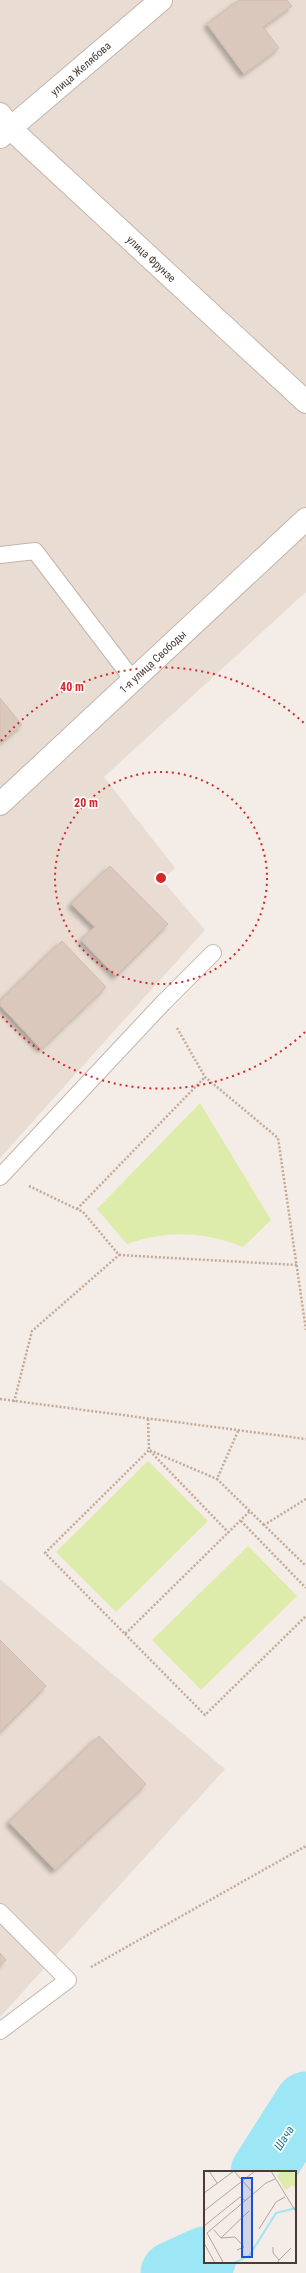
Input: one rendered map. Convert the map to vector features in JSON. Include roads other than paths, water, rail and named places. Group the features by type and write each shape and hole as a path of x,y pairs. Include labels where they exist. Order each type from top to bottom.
{"street":[{"name":"улица Желябова","path":"4,127 161,0"},
{"name":"улица Фрунзе","path":"4,127 306,402"},
{"name":"1-я улица Свободы","path":"0,804 306,518"}],"lane":[{"path":"0,555 35,551 133,680"},
{"path":"2,1175 163,1003 213,953"},
{"path":"0,1912 68,1980 0,2031"}],"waterway":[{"name":"Шача","path":"263,2171 306,2103"},
{"name":"Шача","path":"172,2273 204,2258"}]}
